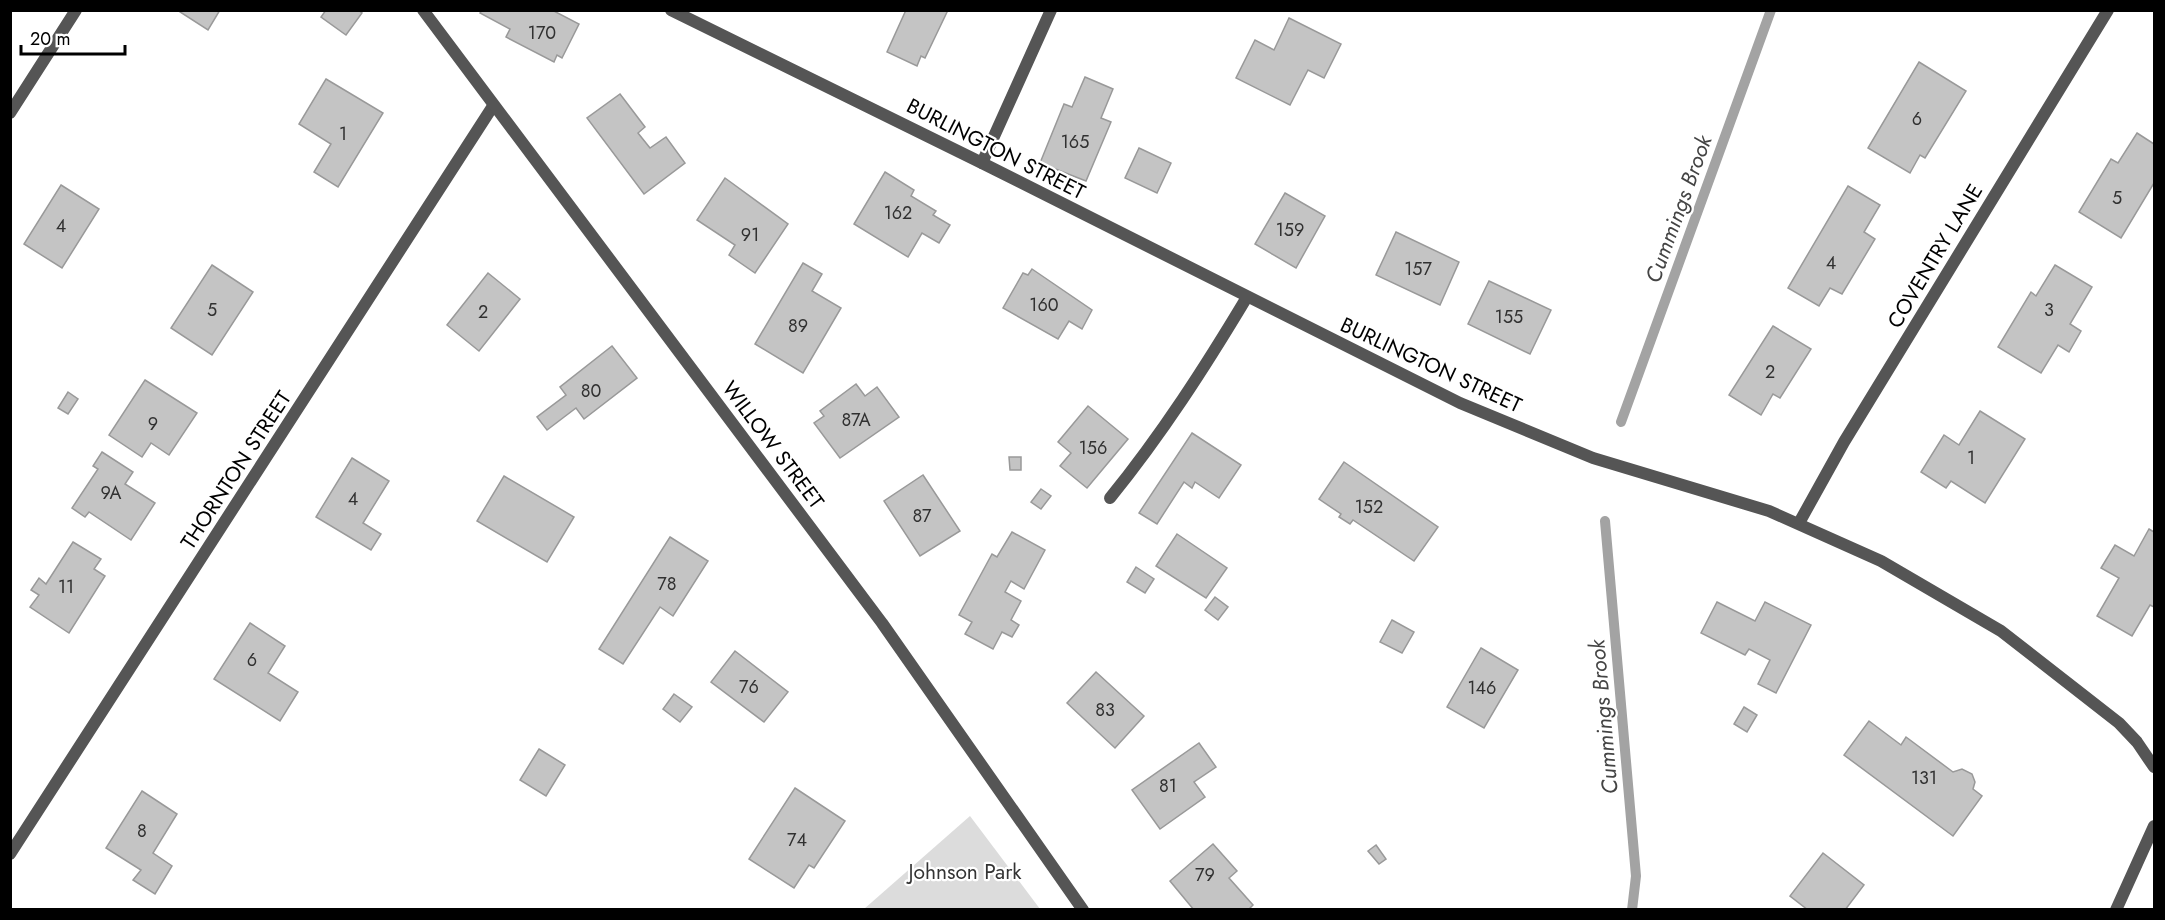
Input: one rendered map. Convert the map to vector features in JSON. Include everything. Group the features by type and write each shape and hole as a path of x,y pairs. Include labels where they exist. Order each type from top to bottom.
{"street":[{"path":"10,113 76,10"},
{"name":"WILLOW STREET","path":"423,10 882,623 1083,909"},
{"name":"BURLINGTON STREET","path":"671,10 1460,403 1548,441 1639,472 1747,503 1799,523 1881,561 1991,624 2119,723 2137,742 2154,767"},
{"path":"982,163 1051,10"},
{"name":"COVENTRY LANE","path":"1799,523 1844,442 2108,10"},
{"name":"THORNTON STREET","path":"10,854 494,106"},
{"path":"1110,498 1155,442 1203,370 1247,297"},
{"path":"2116,909 2154,826"}],"green space":[{"name":"Johnson Park","path":"970,816 1040,909 864,909"}],"building":[{"path":"177,10 220,10 208,30"},
{"path":"326,10 358,10 362,13 346,35 321,17"},
{"path":"482,10 552,10 579,24 562,58 557,55 554,62 506,37 510,29 480,13"},
{"path":"906,10 948,10 925,58 921,56 917,66 887,52"},
{"path":"1289,18 1341,44 1324,78 1308,70 1290,105 1236,78 1255,40 1274,50"},
{"path":"1919,62 1966,91 1925,158 1920,155 1910,173 1868,148"},
{"path":"1085,77 1113,89 1101,118 1111,122 1086,181 1040,163 1064,104 1072,107"},
{"path":"326,79 383,113 338,187 314,172 331,144 299,124"},
{"path":"620,94 645,127 638,133 650,148 666,137 685,163 644,194 587,118"},
{"path":"2137,133 2154,144 2154,183 2121,238 2079,212 2111,159 2118,163"},
{"path":"1139,148 1171,163 1157,193 1125,178"},
{"path":"885,172 914,190 911,196 936,211 933,215 950,225 939,243 922,233 908,257 854,224"},
{"path":"725,178 788,224 755,273 729,255 735,245 697,220"},
{"path":"61,185 99,209 62,268 24,244"},
{"path":"1848,186 1880,205 1864,232 1875,239 1842,294 1830,288 1819,306 1788,288"},
{"path":"1285,193 1325,216 1296,268 1255,244"},
{"path":"1396,232 1459,262 1440,305 1376,275"},
{"path":"803,263 822,274 812,291 841,308 803,373 755,344"},
{"path":"212,265 253,292 212,355 171,328"},
{"path":"2055,265 2092,287 2070,324 2081,331 2069,352 2058,345 2041,373 1998,347 2031,292 2036,296"},
{"path":"1032,269 1092,310 1082,329 1069,321 1058,339 1003,308 1023,273 1028,275"},
{"path":"488,273 520,299 479,351 447,325"},
{"path":"1489,281 1551,310 1530,354 1468,324"},
{"path":"1773,326 1811,349 1780,398 1773,394 1761,415 1729,395"},
{"path":"612,346 637,378 584,419 576,408 547,430 537,417 566,395 560,387"},
{"path":"145,380 197,413 169,455 151,443 142,457 109,435"},
{"path":"856,384 865,396 877,387 899,417 840,458 814,423 824,416 820,411"},
{"path":"68,392 78,399 68,414 58,408"},
{"path":"1088,406 1128,439 1087,488 1060,466 1071,453 1058,442"},
{"path":"1980,411 2025,439 1985,503 1951,481 1946,488 1921,472 1944,435 1959,445"},
{"path":"1192,433 1241,465 1219,498 1195,482 1192,488 1184,482 1157,524 1139,513"},
{"path":"102,452 133,472 125,484 155,503 131,540 89,512 85,517 72,508 98,469 93,466"},
{"path":"1009,457 1021,457 1021,470 1010,470"},
{"path":"352,458 389,481 363,523 381,534 371,550 316,517"},
{"path":"1344,462 1438,527 1414,561 1353,520 1350,524 1339,517 1341,514 1319,499"},
{"path":"923,475 960,531 920,556 884,501"},
{"path":"504,476 574,517 547,562 477,521"},
{"path":"1041,489 1051,496 1041,509 1031,502"},
{"path":"2149,529 2154,532 2154,607 2150,605 2132,636 2097,616 2119,578 2101,568 2115,545 2134,556"},
{"path":"1012,532 1045,550 1024,589 1011,581 1005,592 1021,601 1011,620 1019,625 1012,637 1002,632 993,649 965,634 972,622 959,615 992,554 997,557"},
{"path":"1177,534 1227,568 1206,598 1156,566"},
{"path":"670,537 708,561 673,616 660,607 623,664 599,649"},
{"path":"73,542 101,559 94,569 105,576 69,633 30,607 39,595 31,590 39,578 46,584"},
{"path":"1136,567 1154,579 1145,593 1127,582"},
{"path":"1215,597 1228,607 1218,620 1205,610"},
{"path":"1717,602 1755,621 1765,602 1811,625 1776,693 1758,684 1770,660 1749,649 1745,655 1701,633"},
{"path":"1392,620 1414,632 1402,653 1380,642"},
{"path":"250,623 285,646 268,673 298,692 280,721 214,679"},
{"path":"1481,648 1518,670 1484,728 1447,707"},
{"path":"735,651 788,692 764,722 711,682"},
{"path":"1096,672 1144,716 1115,748 1067,703"},
{"path":"674,694 692,707 680,722 663,709"},
{"path":"1744,707 1757,715 1747,732 1734,724"},
{"path":"1869,721 1901,745 1906,737 1953,772 1962,769 1972,774 1975,782 1973,789 1982,796 1953,836 1844,755"},
{"path":"1199,743 1216,767 1194,782 1205,797 1160,829 1132,790"},
{"path":"539,749 565,765 546,796 520,780"},
{"path":"795,788 845,821 814,868 809,865 794,888 749,859"},
{"path":"142,791 177,814 153,853 172,866 155,894 133,880 141,870 106,848"},
{"path":"1213,844 1237,871 1229,878 1253,905 1248,910 1194,910 1170,881"},
{"path":"1376,845 1386,859 1379,864 1368,851"},
{"path":"1823,853 1864,885 1845,910 1808,910 1790,896"}],"waterway":[{"name":"Cummings Brook","path":"1621,422 1771,10"},
{"name":"Cummings Brook","path":"1605,521 1636,876 1632,910"}]}
